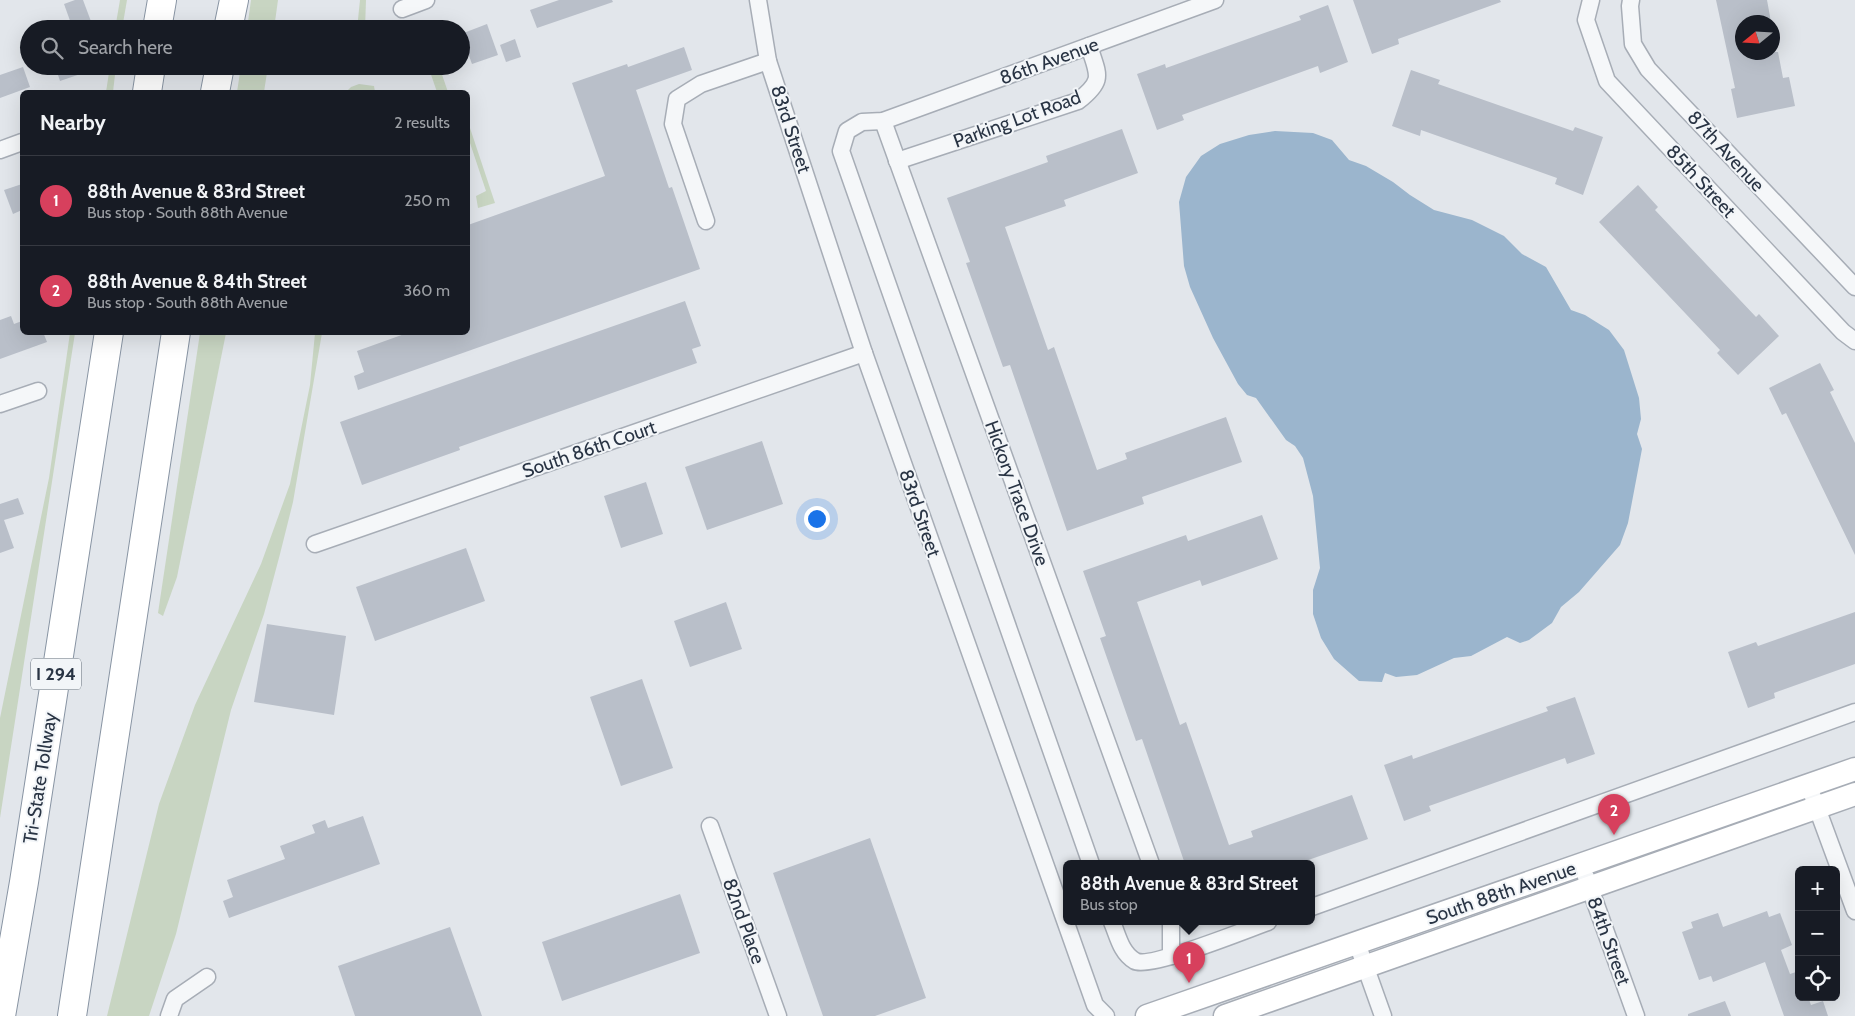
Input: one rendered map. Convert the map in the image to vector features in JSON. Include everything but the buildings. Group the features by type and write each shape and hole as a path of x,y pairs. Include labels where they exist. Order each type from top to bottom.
{"highway":[{"path":"159,20 162,0"},
{"path":"230,20 234,0"},
{"path":"147,90 150,75"},
{"path":"215,90 218,75"},
{"name":"Tri-State Tollway","path":"0,1016 24,882 108,335"},
{"path":"72,1016 176,335"}],"street":[{"path":"402,9 426,0"},
{"name":"83rd Street","path":"758,0 768,60 864,353 1063,917"},
{"name":"86th Avenue","path":"1090,860 841,151 847,130 862,122 883,121 1215,0"},
{"name":"85th Street","path":"1592,0 1586,20 1607,81 1843,332 1855,341"},
{"name":"87th Avenue","path":"1631,0 1633,44 1648,69 1855,287"},
{"name":"Parking Lot Road","path":"897,161 1078,101 1094,89 1098,75 1089,46"},
{"path":"706,221 673,124 676,99 701,84 768,60"},
{"name":"Hickory Trace Drive","path":"883,121 1150,860"},
{"path":"0,150 20,143"},
{"name":"South 86th Court","path":"315,544 864,353"},
{"path":"0,404 38,391"},
{"path":"1315,905 1855,712"},
{"name":"South 88th Avenue","path":"1147,1016 1855,769"},
{"path":"1809,786 1855,911"},
{"name":"South 88th Avenue","path":"1224,1016 1855,794"},
{"name":"82nd Place","path":"710,826 778,1016"},
{"name":"84th Street","path":"1582,865 1636,1016"},
{"name":"83rd Street","path":"1066,925 1094,1005 1106,1016"},
{"path":"1113,925 1123,951 1136,962 1148,962 1171,956 1259,925"},
{"path":"1171,956 1172,925"},
{"path":"1357,943 1383,1016"},
{"path":"169,1016 175,999 207,977"}],"green space":[{"path":"120,0 127,0 124,20 117,20"},
{"path":"251,0 278,0 275,20 248,20"},
{"path":"360,0 366,0 365,20 358,20"},
{"path":"109,75 115,75 113,90 106,90"},
{"path":"240,75 267,75 264,90 237,90"},
{"path":"431,75 442,75 447,90 436,90"},
{"path":"359,84 374,86 375,90 348,90"},
{"path":"470,128 495,203 478,208 476,196 486,191 470,143"},
{"path":"70,335 75,335 0,818 0,718 49,478"},
{"path":"200,335 226,335 177,577 163,616 158,613"},
{"path":"315,335 322,335 293,502 264,614 231,710 176,934 149,1016 107,1016 159,804 195,705 261,564 290,484 310,385"}],"water":[{"path":"1275,131 1313,133 1332,140 1349,160 1366,166 1434,210 1472,220 1504,236 1522,254 1546,267 1571,310 1585,315 1609,330 1624,350 1639,398 1641,419 1637,434 1642,449 1628,523 1620,545 1579,592 1561,607 1552,623 1529,640 1520,643 1507,637 1471,656 1454,658 1417,675 1396,677 1385,673 1382,682 1359,681 1334,659 1321,638 1313,614 1313,590 1320,568 1313,496 1303,458 1295,446 1286,440 1256,398 1247,395 1238,384 1213,338 1190,287 1184,266 1179,202 1186,177 1201,156 1220,144 1249,135"}],"place":[{"name":"88th Avenue & 84th Street","path":"1614,835"},
{"name":"88th Avenue & 83rd Street","path":"1189,983"}]}
